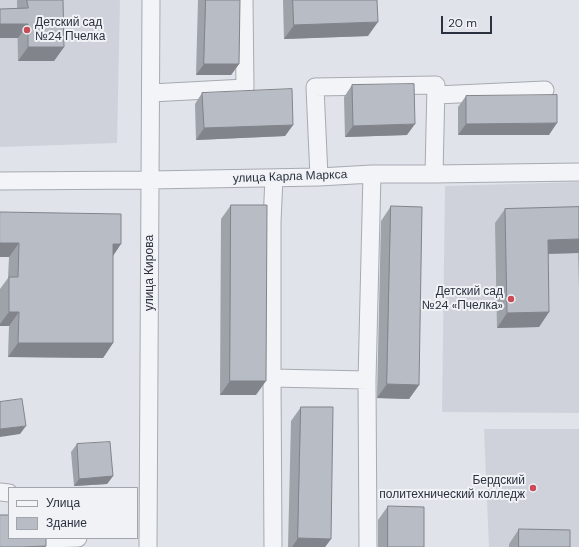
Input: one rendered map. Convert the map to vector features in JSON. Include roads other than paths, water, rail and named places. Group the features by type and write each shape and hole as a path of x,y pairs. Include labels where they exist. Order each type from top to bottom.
{"street":[{"name":"улица Кирова","path":"144,539 150,180 151,0"},
{"path":"151,93 245,88 244,0"},
{"path":"319,177 316,87 436,85 434,174"},
{"path":"436,95 546,90"},
{"name":"улица Карла Маркса","path":"0,181 150,180 319,177 372,174 579,172"},
{"path":"368,547 367,380 372,174"},
{"path":"272,547 272,222 274,178"},
{"path":"272,378 367,380"},
{"path":"49,541 68,539"}],"place":[{"name":"Детский сад №24 Пчелка","path":"27,30"},
{"name":"Детский сад №24 «Пчелка»","path":"511,299"},
{"name":"Бердский политехнический колледж","path":"533,488"}]}
